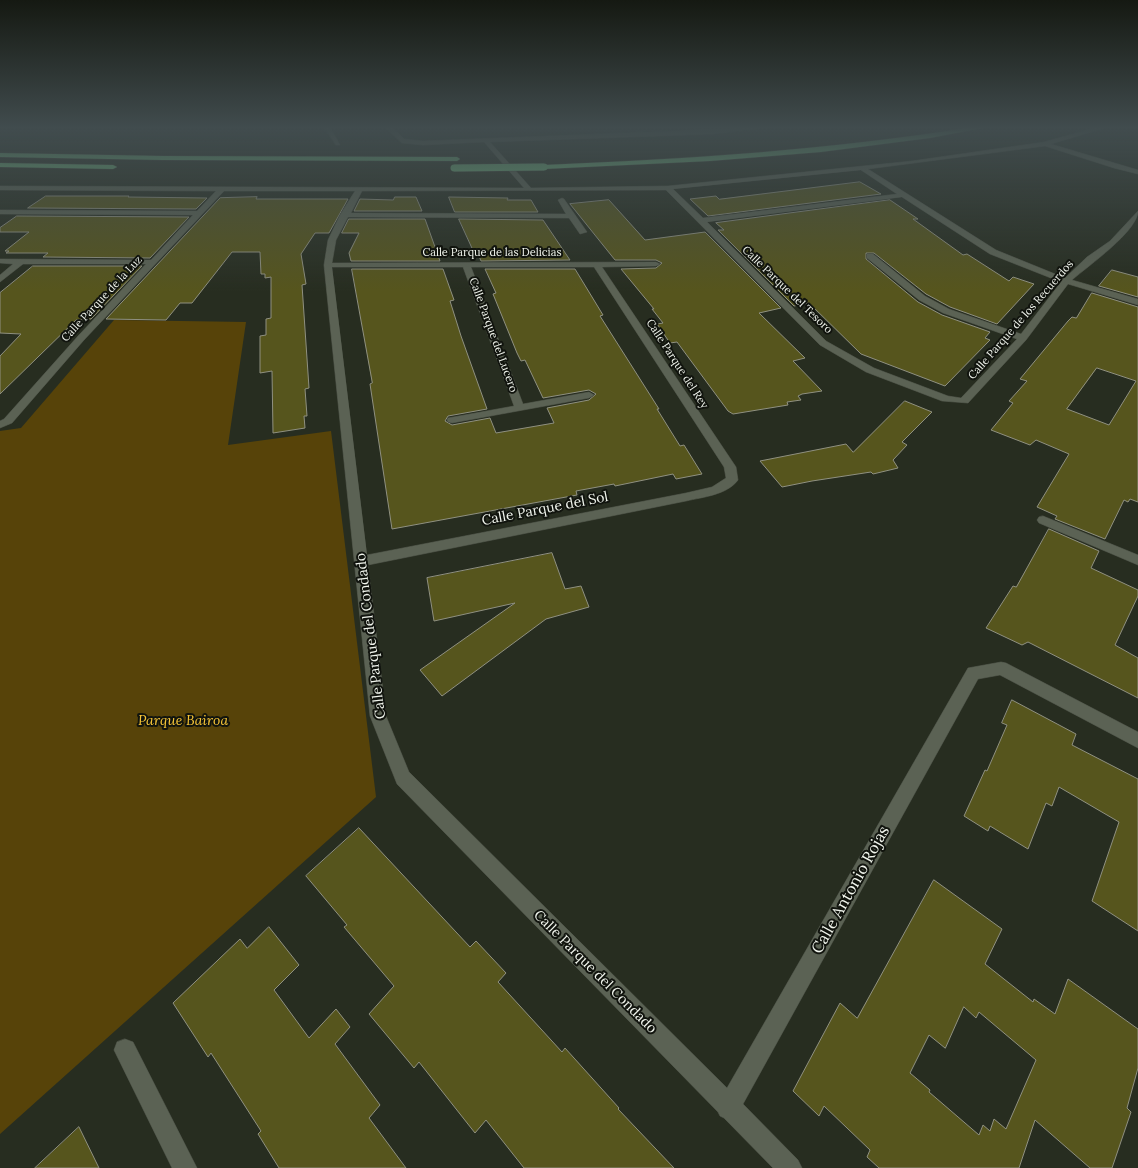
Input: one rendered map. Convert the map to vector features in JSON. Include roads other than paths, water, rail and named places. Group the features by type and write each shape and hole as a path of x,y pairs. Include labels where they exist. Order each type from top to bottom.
{"street":[{"path":"522,182 530,190"},
{"path":"0,188 530,190 668,188 739,182"},
{"path":"883,182 993,252 1023,266 1066,281 1138,302"},
{"name":"Calle Parque del Tesoro","path":"668,188 823,343 870,370 946,399 964,401"},
{"name":"Calle Parque de la Luz","path":"0,425 8,421 81,338 222,189"},
{"name":"Calle Parque del Condado","path":"360,189 344,215 332,240 328,265 378,716 403,778 728,1108 790,1168"},
{"path":"700,221 905,195"},
{"path":"562,200 583,232"},
{"path":"0,212 198,213"},
{"name":"Calle Parque de los Recuerdos","path":"964,401 1023,338 1066,281 1090,259 1113,243 1138,213"},
{"path":"344,215 571,216"},
{"path":"870,256 922,298 946,311 1023,338"},
{"path":"0,261 153,262"},
{"path":"0,279 21,261"},
{"name":"Calle Parque del Lucero","path":"466,264 519,406"},
{"name":"Calle Parque del Rey","path":"596,264 730,467 732,480"},
{"name":"Calle Parque de las Delicias","path":"328,265 656,264"},
{"name":"Calle Parque del Lucero","path":"452,420 519,406 589,395"},
{"name":"Calle Parque del Sol","path":"362,561 686,497 716,490 732,480"},
{"path":"1043,520 1138,560"},
{"name":"Calle Antonio Rojas","path":"728,1108 973,673 1001,668 1138,740"},
{"path":"125,1050 185,1168"}],"park label":[{"name":"Parque Bairoa","path":"183,721"}]}
